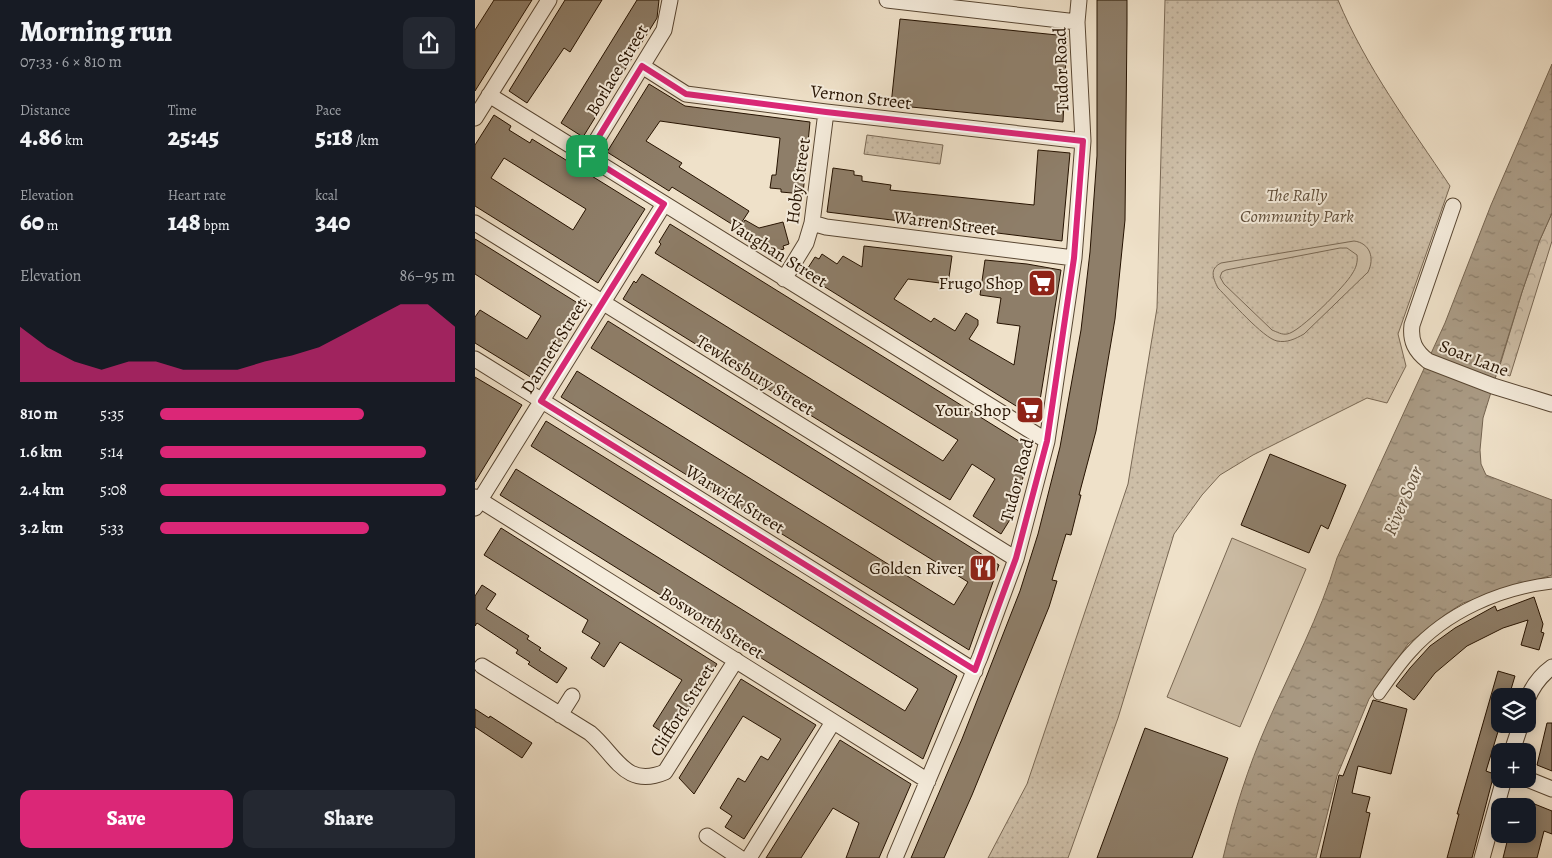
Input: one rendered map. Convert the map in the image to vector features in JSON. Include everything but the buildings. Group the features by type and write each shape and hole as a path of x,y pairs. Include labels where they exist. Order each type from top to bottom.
{"street":[{"path":"475,118 549,0"},
{"name":"Borlace Street","path":"587,156 664,30 670,0"},
{"path":"887,0 1077,22"},
{"name":"Tudor Road","path":"895,858 975,670 1016,558 1047,441 1074,258 1083,141 1077,22 1079,0"},
{"name":"Vernon Street","path":"642,66 686,94 1083,141"},
{"name":"Vaughan Street","path":"489,95 1047,441"},
{"name":"Hoby Street","path":"784,278 806,243 812,223 826,112"},
{"name":"Dannett Street","path":"477,502 664,204"},
{"name":"Soar Lane","path":"1453,206 1411,330 1414,345 1419,354 1428,361 1493,386 1552,404"},
{"name":"Tewkesbury Street","path":"475,223 1016,558"},
{"name":"Warren Street","path":"812,223 826,227 1074,258"},
{"name":"Warwick Street","path":"475,360 975,670"},
{"name":"Bosworth Street","path":"477,502 736,660 928,781"},
{"path":"1379,694 1413,650 1456,614 1483,601 1534,585 1552,582"},
{"name":"Clifford Street","path":"482,666 590,733 601,742 629,773 637,777 653,777 665,772 736,660"},
{"path":"1535,688 1552,666"},
{"path":"560,715 572,696"},
{"path":"749,858 833,722"},
{"path":"1536,783 1552,789"},
{"path":"1482,858 1502,788"},
{"path":"707,836 740,858"}],"green space":[{"name":"The Rally Community Park","path":"1165,0 1338,0 1349,25 1375,72 1450,186 1398,334 1406,366 1387,403 1367,398 1253,455 1220,475 1202,495 1174,534 1118,718 1068,858 988,858 1027,784 1128,484 1157,308"},
{"path":"867,135 943,145 940,164 864,154"},
{"path":"1552,213 1552,241 1510,376 1498,372 1522,292 1539,242"},
{"path":"1354,241 1364,245 1370,252 1371,257 1368,272 1304,334 1284,341 1277,341 1264,333 1218,288 1213,271 1221,263","holes":["1347,248 1357,255 1355,269 1348,280 1332,298 1301,326 1287,334 1281,334 1272,330 1224,284 1220,277 1222,272 1226,270"]},
{"path":"1232,538 1306,569 1240,727 1167,697"}],"water":[{"name":"River Soar","path":"1552,64 1552,213 1539,242 1522,292 1483,418 1480,450 1481,464 1486,475 1552,500 1552,575 1463,603 1408,644 1369,699 1337,776 1316,858 1223,858 1242,790 1260,740 1314,622 1337,558 1445,323 1491,205"}],"place":[{"name":"Frugo Shop","path":"1042,283"},
{"name":"Your Shop","path":"1030,410"},
{"name":"Golden River","path":"983,568"}],"route":[{"path":"642,66 686,94 1083,141 1074,258 1047,441 1016,558 975,670 541,401 664,204 587,156 642,66"}]}
